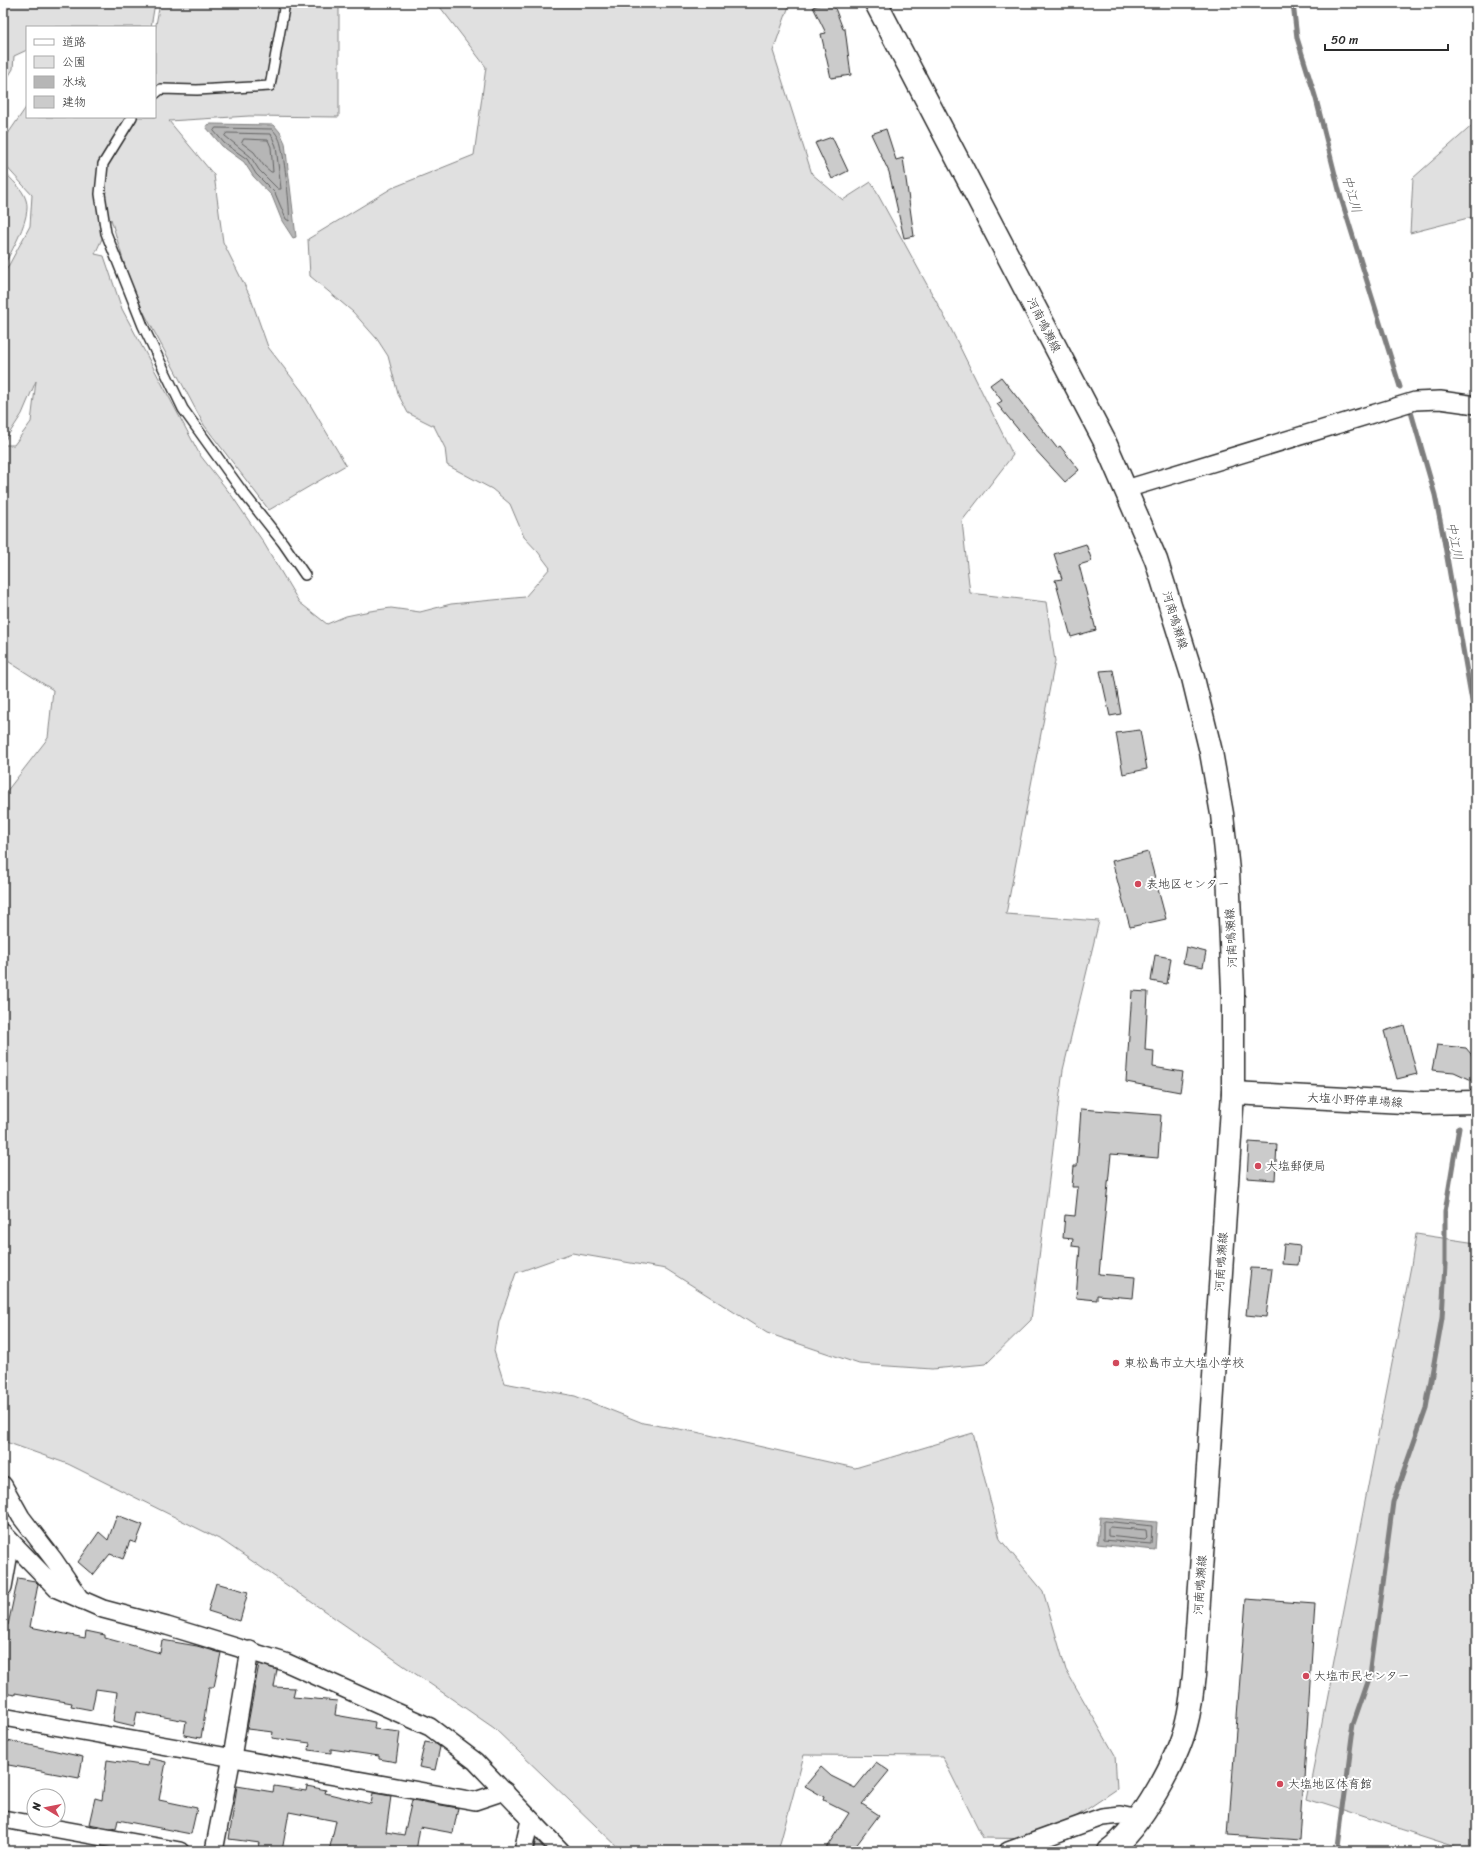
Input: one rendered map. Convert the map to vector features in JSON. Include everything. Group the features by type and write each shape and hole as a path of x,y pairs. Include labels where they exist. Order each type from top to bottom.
{"main road":[{"name":"河南鳴瀬線","path":"876,3 1104,440 1126,489 1156,560 1176,619 1193,678 1212,760 1222,814 1228,871 1233,990 1233,1093 1194,1675 1187,1722 1165,1777 1139,1819 1108,1851"},
{"name":"大塩小野停車場線","path":"1233,1093 1423,1104 1476,1102"}],"street":[{"path":"1126,489 1415,401 1440,400 1476,405"},
{"path":"3,1484 21,1517 54,1560 81,1600"},
{"path":"7,1538 57,1589 81,1600 103,1609 250,1650 285,1662 430,1727 476,1761 530,1820 561,1851"},
{"path":"3,1587 7,1538"},
{"path":"214,1851 250,1650"},
{"path":"3,1717 475,1800 505,1791"},
{"path":"1008,1851 1102,1817 1121,1815 1139,1819"},
{"path":"3,1819 180,1851"},
{"path":"523,1851 530,1820"}],"lane":[{"path":"156,93 161,89 205,90 270,86 285,3"},
{"path":"131,118 103,164 100,194 106,233 143,326 182,409 283,543 305,575"}],"green space":[{"path":"3,3 155,3 151,26 26,26 26,50 14,56 13,69 5,82 3,81"},
{"path":"160,3 339,3 339,117 249,116 169,121 214,175 223,242 250,296 268,347 302,391 346,465 269,510 204,425 132,290 111,219 95,254 104,256 122,309 200,455 232,496 262,540 299,602 327,624 346,616 391,608 420,612 451,604 525,597 550,568 524,537 510,504 492,489 447,465 445,448 434,426 408,413 398,394 388,356 377,339 353,312 310,276 308,239 392,188 474,155 486,67 437,3 790,3 773,51 812,174 843,200 871,182 949,325 1013,455 962,521 970,593 1046,602 1055,661 1006,914 1099,921 1063,1070 1031,1320 986,1364 932,1369 859,1364 767,1333 666,1269 572,1253 516,1273 499,1322 494,1351 504,1383 575,1396 643,1423 696,1432 855,1468 973,1433 1000,1539 1043,1591 1066,1670 1115,1755 1117,1789 1043,1839 983,1838 942,1756 804,1755 778,1851 622,1851 494,1728 223,1541 68,1464 3,1441 3,796 48,738 53,690 3,658 3,445 14,445 31,422 36,381 22,414 3,443 3,276 30,226 32,195 3,163 3,141 26,107 26,118 156,118 156,26"},
{"path":"1476,122 1476,216 1410,233 1413,178"},
{"path":"3,171 22,192 26,200 27,207 26,216 20,234 3,267"},
{"path":"1416,1234 1476,1243 1476,1851 1464,1851 1450,1845 1307,1799"}],"water":[{"path":"207,125 274,125 280,132 285,143 296,237 293,238 282,221 272,196 253,176 244,162 222,146 206,127"},
{"path":"1100,1517 1157,1522 1155,1550 1097,1544"}],"building":[{"path":"824,3 833,3 843,29 845,29 851,75 831,78 821,34 826,33 813,7"},
{"path":"886,129 896,160 903,158 914,236 904,238 889,172 871,134"},
{"path":"832,137 848,171 832,179 815,143"},
{"path":"1001,377 1057,448 1060,446 1079,470 1065,482 1032,446 997,404 1002,401 990,385"},
{"path":"1086,544 1092,561 1079,565 1096,630 1071,637 1055,580 1062,579 1054,554"},
{"path":"1113,670 1121,714 1110,716 1100,671"},
{"path":"1140,730 1147,769 1123,774 1116,733"},
{"path":"1148,852 1166,919 1130,927 1112,861"},
{"path":"1186,947 1206,952 1203,967 1183,963"},
{"path":"1155,955 1171,958 1167,984 1151,981"},
{"path":"1132,991 1148,992 1145,1050 1154,1051 1153,1067 1183,1072 1180,1092 1126,1082"},
{"path":"1404,1025 1417,1074 1397,1079 1384,1031"},
{"path":"1437,1045 1466,1048 1476,1060 1476,1082 1454,1072 1432,1070"},
{"path":"1081,1109 1161,1115 1158,1158 1111,1154 1099,1274 1135,1277 1133,1298 1097,1295 1097,1300 1076,1298 1080,1247 1072,1246 1073,1239 1063,1238 1065,1215 1075,1216 1078,1187 1072,1187 1074,1166 1077,1166"},
{"path":"1249,1142 1277,1144 1275,1180 1247,1178"},
{"path":"1284,1244 1300,1246 1298,1265 1282,1264"},
{"path":"1251,1268 1272,1269 1266,1317 1246,1315"},
{"path":"117,1515 143,1525 136,1543 130,1541 123,1559 110,1554 93,1575 78,1562 99,1532 108,1540"},
{"path":"18,1578 35,1581 38,1584 30,1627 85,1638 86,1631 105,1635 105,1638 160,1653 162,1640 197,1646 221,1653 214,1687 209,1687 201,1738 184,1735 186,1721 137,1712 134,1726 113,1721 117,1692 96,1689 92,1710 71,1706 72,1703 15,1693 15,1695 3,1693 3,1640 6,1625 8,1625"},
{"path":"216,1583 248,1592 240,1621 208,1611"},
{"path":"1246,1599 1315,1604 1300,1840 1228,1835"},
{"path":"259,1664 277,1670 274,1687 295,1688 293,1697 337,1701 335,1715 375,1722 374,1729 400,1732 396,1762 379,1759 379,1756 331,1749 331,1753 309,1750 310,1743 272,1738 273,1732 247,1729"},
{"path":"3,1739 83,1757 79,1778 3,1764"},
{"path":"425,1742 436,1744 440,1747 435,1770 419,1767"},
{"path":"149,1758 166,1762 159,1800 197,1808 191,1834 118,1820 116,1829 89,1824 95,1798 102,1800 107,1760 148,1766"},
{"path":"876,1762 889,1771 862,1804 879,1815 852,1851 824,1851 849,1813 823,1800 824,1797 805,1786 821,1767 831,1776 855,1788"},
{"path":"237,1786 273,1792 274,1786 306,1791 307,1786 326,1790 325,1793 371,1804 373,1793 391,1796 386,1832 404,1835 412,1800 458,1808 453,1833 420,1827 416,1851 329,1851 336,1821 289,1812 282,1851 280,1851 259,1847 260,1843 229,1839"},
{"path":"536,1839 544,1848 544,1851 533,1851"}],"waterway":[{"name":"中江川","path":"1293,3 1297,38 1316,99 1341,198 1400,387"},
{"name":"中江川","path":"1411,412 1435,495 1476,724"},
{"path":"1338,1851 1337,1846 1353,1724 1370,1675 1393,1502 1426,1408 1442,1318 1445,1264 1445,1212 1459,1127"}],"place":[{"name":"表地区センター","path":"1138,884"},
{"name":"大塩郵便局","path":"1258,1166"},
{"name":"東松島市立大塩小学校","path":"1116,1363"},
{"name":"大塩市民センター","path":"1306,1676"},
{"name":"大塩地区体育館","path":"1280,1784"}]}
